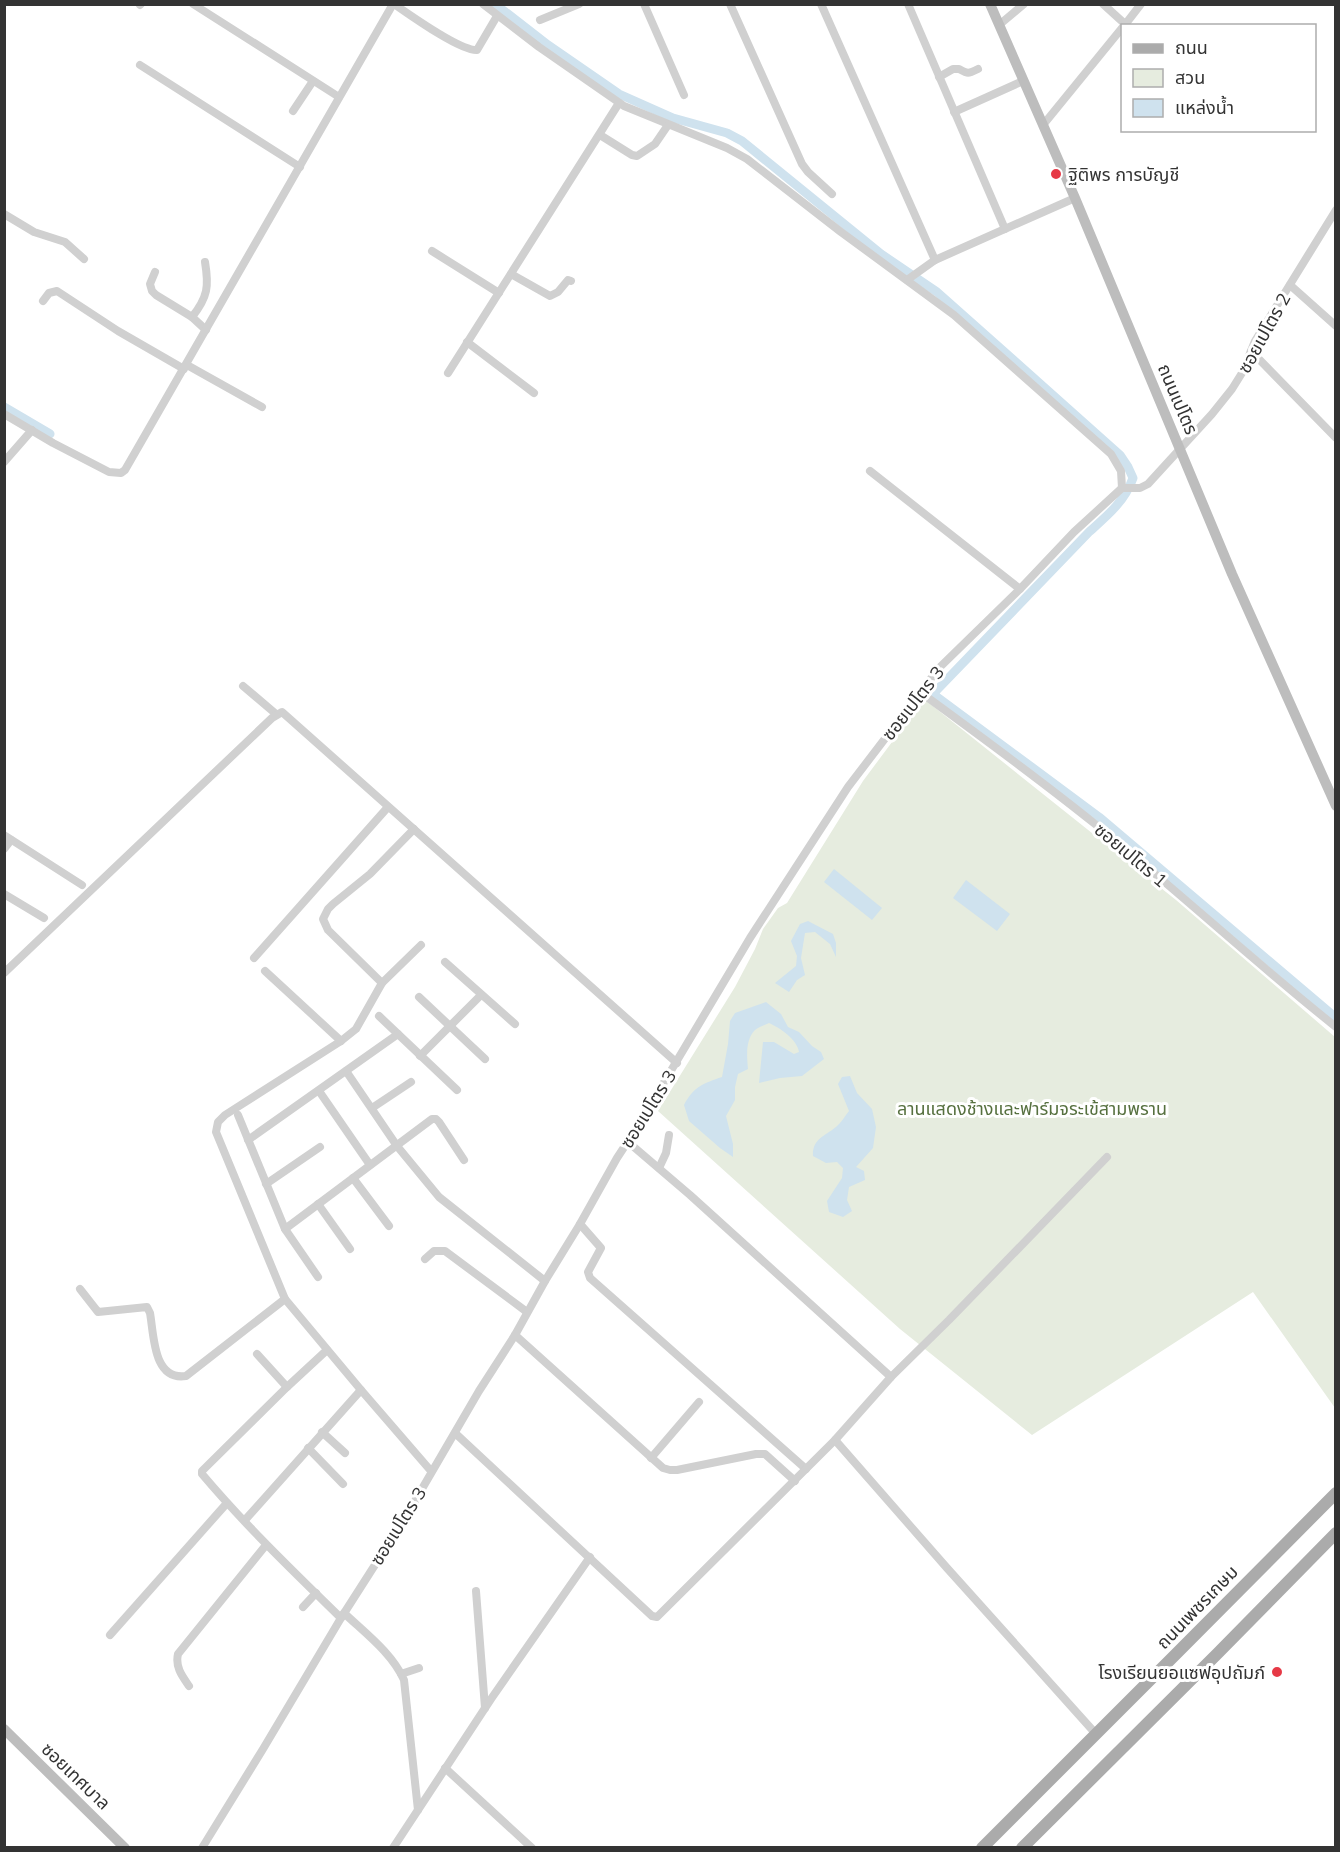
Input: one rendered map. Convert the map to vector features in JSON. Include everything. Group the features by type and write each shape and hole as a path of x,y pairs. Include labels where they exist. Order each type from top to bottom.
{"main road":[{"name":"ถนนเพชรเกษม","path":"982,1848 1335,1492"},
{"path":"1022,1848 1335,1533"}],"street":[{"path":"194,4 339,97"},
{"path":"4,414 109,472 121,473 125,470 394,4 457,44 475,51 497,16"},
{"path":"483,4 619,103 727,148 747,159 841,232 910,278 984,340 1111,454 1120,471 1124,488 1140,489 1153,479 1181,448"},
{"path":"540,21 579,4"},
{"path":"644,4 684,95"},
{"path":"730,4 802,164 807,172 832,194"},
{"path":"821,4 935,260"},
{"path":"908,4 1005,229"},
{"name":"ถนนเปโตร","path":"990,4 1075,198 1232,574 1335,806"},
{"path":"999,25 1024,4"},
{"path":"1103,4 1122,24"},
{"path":"1126,24 1141,4"},
{"path":"1043,125 1121,30"},
{"path":"140,65 300,167"},
{"path":"939,77 953,69 964,73 978,69"},
{"path":"293,111 313,81"},
{"path":"954,112 1023,81"},
{"path":"448,373 619,103"},
{"path":"600,135 637,156 655,144 668,125"},
{"path":"910,278 935,260 1075,198"},
{"name":"ซอยเปโตร 2","path":"1181,448 1232,389 1242,373 1255,341 1335,210"},
{"path":"4,214 34,232 65,242 84,260"},
{"path":"432,251 499,293"},
{"path":"192,316 199,308 208,286 205,262"},
{"path":"155,272 150,284 153,293 192,316 206,330"},
{"path":"511,274 550,296 558,292 568,280 571,281"},
{"path":"1290,285 1335,326"},
{"path":"43,301 49,293 57,291 118,331 262,407"},
{"path":"467,342 534,393"},
{"path":"1251,351 1335,438"},
{"path":"4,462 32,430"},
{"path":"870,471 1020,590"},
{"name":"ซอยเปโตร 3","path":"202,1848 342,1616 405,1518 478,1391 515,1335 617,1158 677,1063 750,938 848,787 944,663 1020,590 1074,532 1124,488"},
{"path":"243,686 276,714"},
{"name":"ซอยเปโตร 1","path":"920,692 1096,825 1335,1027"},
{"path":"4,972 276,714 284,712 677,1063"},
{"path":"254,958 388,807"},
{"path":"382,983 328,930 323,919 333,904 370,874 414,829"},
{"path":"4,849 8,837 82,885"},
{"path":"4,894 44,918"},
{"path":"421,945 382,983 356,1029 225,1115 218,1122 216,1131 285,1299 431,1472"},
{"path":"445,962 515,1024"},
{"path":"265,971 341,1041"},
{"path":"420,1056 481,995"},
{"path":"419,997 485,1059"},
{"path":"379,1016 457,1090"},
{"path":"248,1140 398,1034"},
{"path":"346,1071 397,1146 439,1197 545,1281"},
{"path":"372,1108 411,1082"},
{"path":"319,1091 370,1165"},
{"path":"238,1115 285,1229 318,1277"},
{"path":"285,1229 432,1119 436,1119 464,1160"},
{"path":"658,1168 666,1153 669,1135"},
{"path":"628,1142 891,1377"},
{"path":"266,1184 320,1147"},
{"path":"455,1433 652,1616 657,1617 835,1440 891,1377 1107,1157"},
{"path":"353,1178 389,1226"},
{"path":"318,1204 350,1249"},
{"path":"580,1224 601,1248 588,1272 590,1278 806,1469"},
{"path":"424,1259 438,1250 450,1254 527,1312"},
{"path":"80,1289 98,1312 147,1307 160,1365 168,1373 177,1376 186,1376 285,1299"},
{"path":"515,1335 663,1468 670,1470 765,1454 795,1480"},
{"path":"327,1350 202,1469 202,1474 266,1545 315,1593 399,1668 404,1680 418,1810"},
{"path":"256,1354 287,1388"},
{"path":"245,1520 361,1390"},
{"path":"651,1458 699,1402"},
{"path":"322,1432 345,1453"},
{"path":"835,1440 1096,1734"},
{"path":"308,1448 343,1484"},
{"path":"110,1635 226,1503"},
{"path":"189,1686 176,1662 178,1654 266,1545"},
{"path":"393,1848 485,1708 590,1557"},
{"path":"476,1591 485,1708"},
{"path":"303,1607 315,1593"},
{"path":"401,1674 419,1668"},
{"name":"ซอยเทศบาล","path":"4,1729 125,1848"},
{"path":"445,1768 532,1848"}],"green space":[{"name":"ลานแสดงช้างและฟาร์มจระเข้สามพราน","path":"924,699 1176,900 1335,1037 1335,1408 1253,1292 1032,1435 900,1329 658,1111 735,987 763,929 778,908 787,903 863,781"}],"water":[{"path":"834,869 882,908 872,920 824,882"},
{"path":"966,880 1010,914 997,931 953,898"},
{"path":"808,921 833,934 836,943 836,957 830,944 815,932 805,933 801,958 805,975 797,980 789,992 775,983 796,966 797,956 791,941 800,924"},
{"path":"766,1002 781,1014 788,1027 799,1032 821,1052 824,1059 802,1076 759,1083 763,1042 774,1042 794,1054 799,1052 792,1038 769,1023 755,1030 748,1044 748,1069 738,1074 735,1100 726,1116 733,1144 733,1157 689,1121 684,1105 700,1086 722,1077 730,1021 735,1013"},
{"path":"850,1076 857,1093 872,1109 876,1127 873,1148 856,1167 864,1171 865,1180 849,1187 847,1200 852,1211 843,1217 829,1212 827,1201 842,1178 843,1168 837,1162 826,1163 813,1156 813,1150 817,1142 838,1125 849,1111 838,1084 842,1077"}],"waterway":[{"path":"495,4 548,45 619,94 673,118 727,133 742,141 881,254 937,292 1120,455 1133,478 1120,501 933,694 1099,817 1336,1018"},
{"path":"4,407 50,434"}],"place":[{"name":"ฐิติพร การบัญชี","path":"1056,174"},
{"name":"โรงเรียนยอแซฟอุปถัมภ์","path":"1277,1672"}]}
